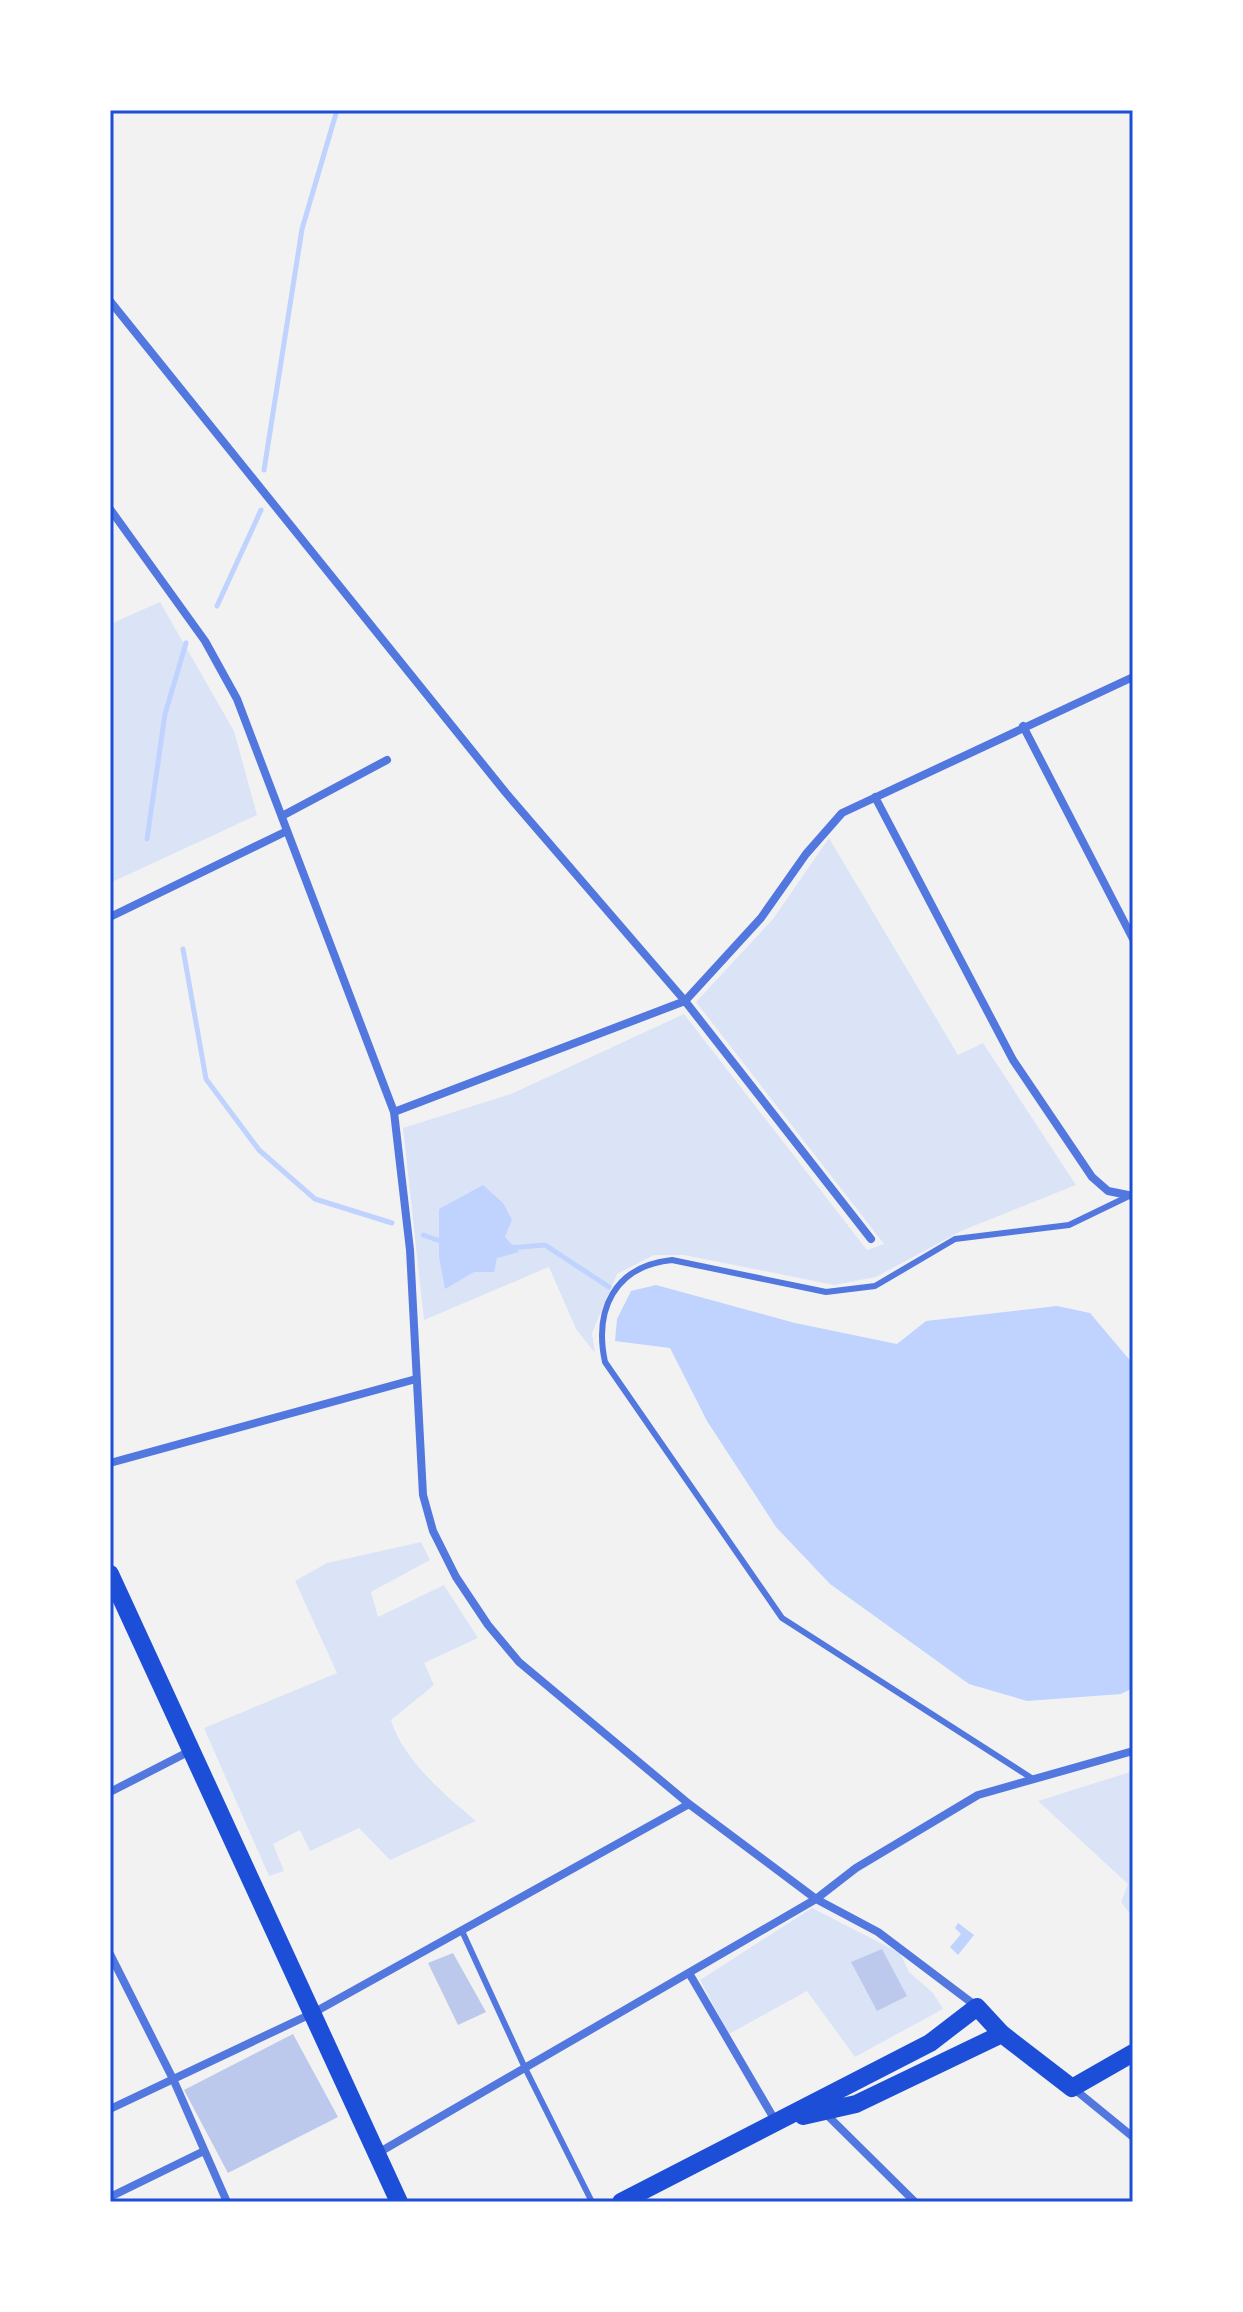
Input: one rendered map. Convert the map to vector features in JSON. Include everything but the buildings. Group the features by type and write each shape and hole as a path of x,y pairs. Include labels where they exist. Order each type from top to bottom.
{"main road":[{"path":"110,1574 399,2202"},
{"path":"621,2202 784,2119 820,2107 930,2043 977,2007 1002,2034 1072,2088 1133,2053"},
{"path":"820,2107 856,2104 1002,2034"}],"street":[{"path":"110,301 506,793 685,1001 871,1239"},
{"path":"110,509 219,664 241,711 394,1112 410,1250 423,1495 433,1531 456,1577 488,1625 519,1662 689,1804 816,1899 878,1932 977,2007"},
{"path":"394,1112 685,1001 761,918 842,813 1133,677"},
{"path":"1023,726 1133,939"},
{"path":"282,816 387,760"},
{"path":"875,797 1013,1060 1092,1177 1108,1191 1130,1196"},
{"path":"110,917 287,831"},
{"path":"110,1463 416,1379"},
{"path":"110,1792 191,1751"},
{"path":"377,2153 816,1899 856,1868 978,1795 1133,1751"},
{"path":"110,2109 313,2013 689,1804"},
{"path":"110,1954 174,2081 227,2202"},
{"path":"689,1973 784,2119"},
{"path":"1072,2088 1133,2137"},
{"path":"820,2107 915,2202"},
{"path":"110,2197 204,2151"}],"lane":[{"path":"1033,1779 782,1618 605,1362 599,1333 606,1307 620,1281 662,1261 672,1260 826,1292 842,1292 875,1286 955,1239 1069,1225 1130,1196"},
{"path":"462,1931 525,2068 592,2202"}],"shaded area":[{"path":"160,602 234,731 257,815 110,883 110,624"},
{"path":"829,838 958,1055 983,1043 1076,1185 961,1231 876,1277 834,1285 684,1255 654,1255 617,1274 592,1333 595,1353 576,1329 549,1267 424,1320 403,1128 511,1094 684,1014 867,1250 884,1244 696,1002 773,919"},
{"path":"421,1542 430,1560 371,1592 378,1617 444,1585 478,1638 424,1663 434,1685 391,1720 415,1763 476,1821 390,1860 359,1828 310,1851 300,1830 273,1844 284,1871 269,1876 204,1728 337,1673 295,1581 327,1563"},
{"path":"1133,1771 1133,1918 1121,1902 1128,1884 1038,1801"},
{"path":"812,1908 900,1953 909,1972 933,1993 943,2009 855,2057 807,1991 729,2034 700,1980"}],"water":[{"path":"483,1185 503,1203 512,1220 505,1237 519,1252 497,1258 494,1272 474,1272 445,1289 439,1257 439,1209"},
{"path":"656,1285 795,1323 897,1344 926,1321 1057,1306 1090,1313 1133,1364 1133,1688 1121,1694 1027,1701 969,1684 830,1584 776,1527 707,1421 670,1348 615,1341 617,1319 631,1291"},
{"path":"958,1923 974,1935 958,1955 950,1947 961,1934 955,1928"}],"waterway":[{"path":"264,470 302,229 337,110"},
{"path":"217,606 261,510"},
{"path":"147,839 165,714 186,643"},
{"path":"183,949 206,1079 259,1150 315,1199 392,1223"},
{"path":"423,1235 446,1243"},
{"path":"510,1248 545,1245 609,1287"}]}
